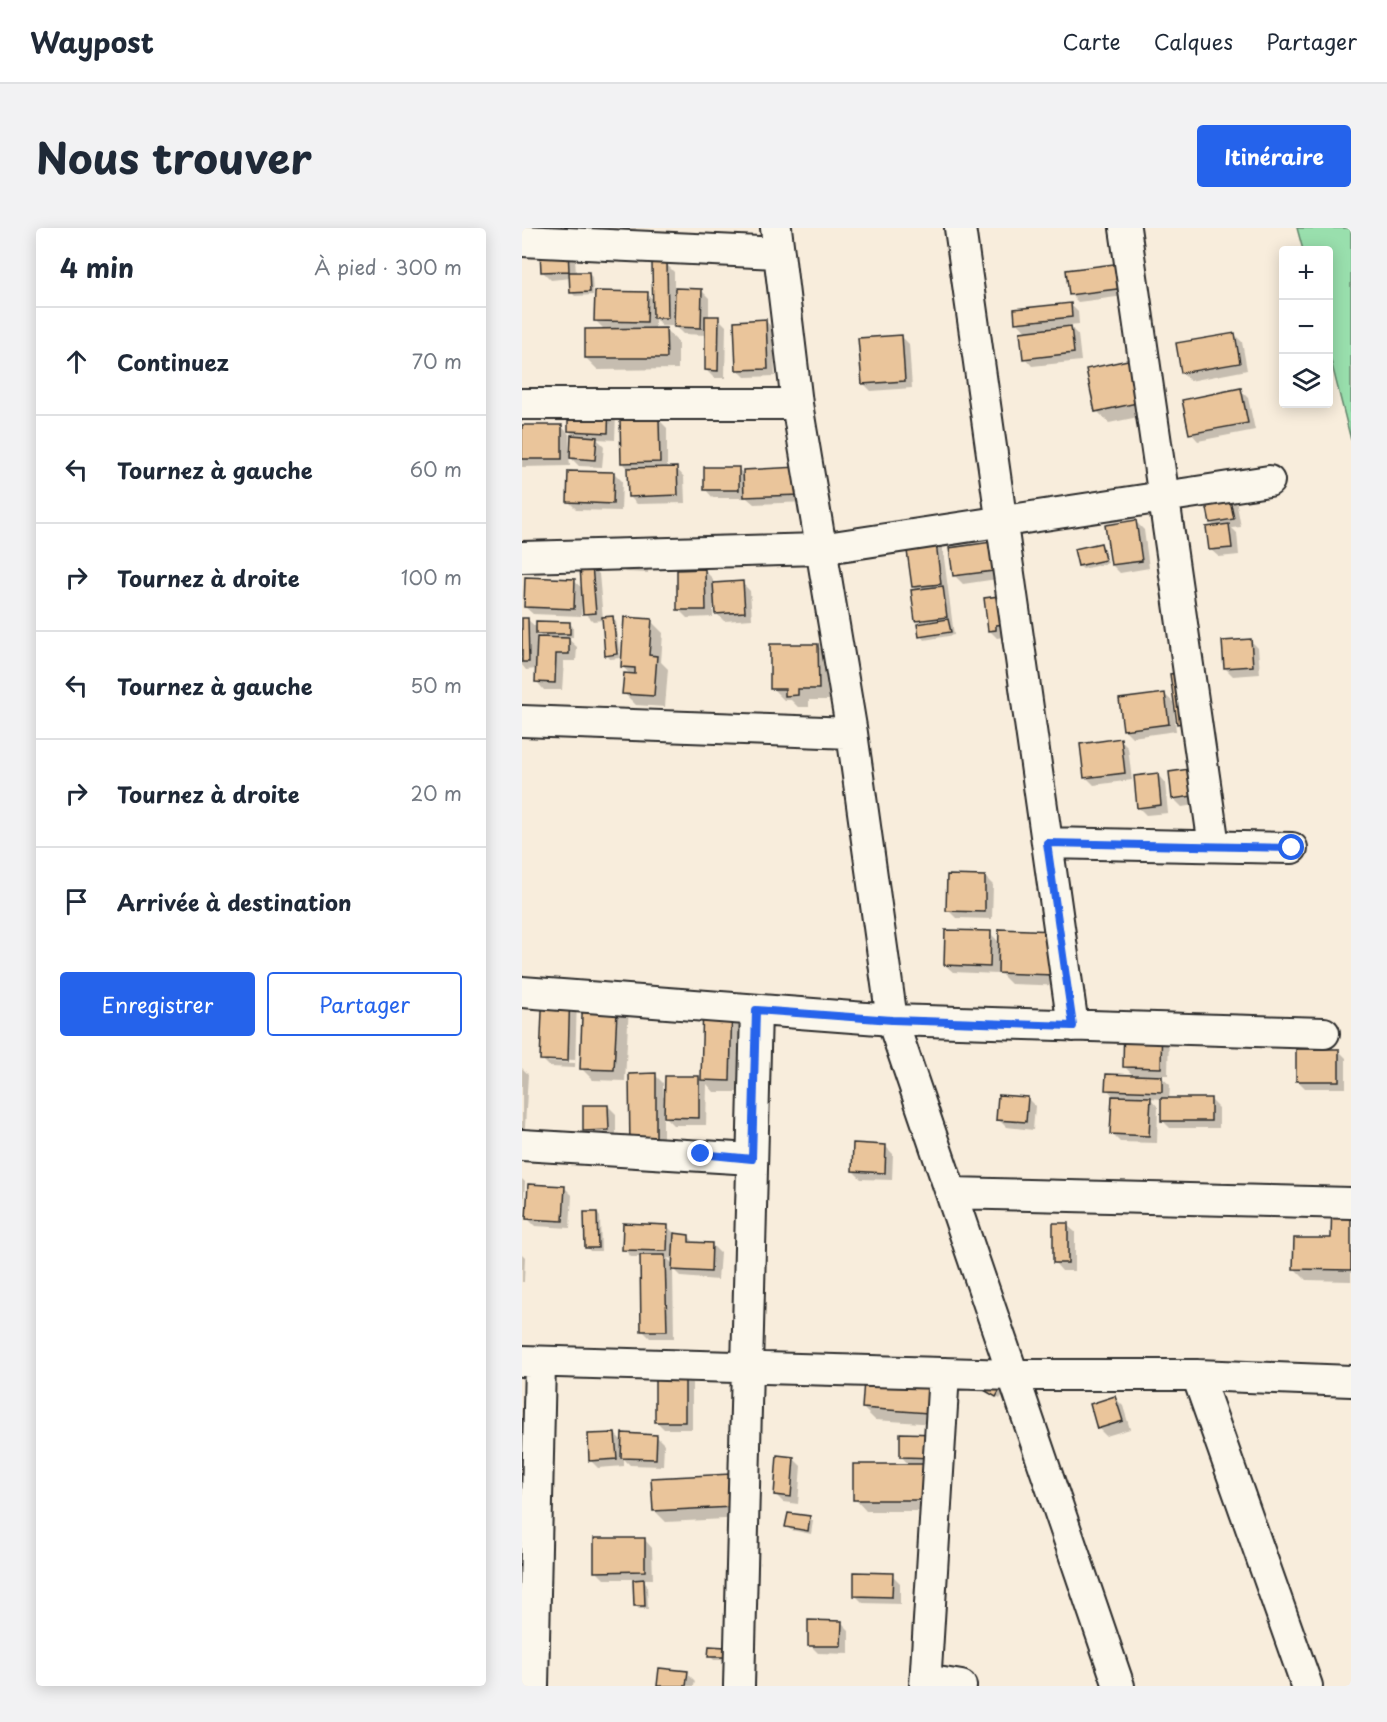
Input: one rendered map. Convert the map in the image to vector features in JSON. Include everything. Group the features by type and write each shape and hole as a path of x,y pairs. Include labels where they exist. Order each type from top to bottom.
{"street":[{"path":"960,228 1073,1026"},
{"path":"1125,228 1214,846"},
{"path":"522,241 777,240 797,404 852,733 892,1020 1119,1686"},
{"path":"522,404 797,404"},
{"path":"522,557 820,549 1269,481"},
{"path":"522,722 852,733"},
{"path":"1047,843 1292,848"},
{"path":"522,992 892,1020 1324,1033"},
{"path":"739,1686 756,1010"},
{"path":"522,1145 752,1159"},
{"path":"951,1193 1351,1203"},
{"path":"533,1686 531,1362 1013,1375 1197,1375 1351,1381"},
{"path":"944,1373 925,1683 961,1686"},
{"path":"1197,1375 1306,1686"}],"green space":[{"path":"1297,228 1351,228 1351,440 1333,369 1333,246 1302,246"}],"building":[{"path":"568,249 569,271 541,272 540,251"},
{"path":"667,262 668,318 653,318 652,263"},
{"path":"1130,262 1133,287 1069,295 1066,270"},
{"path":"569,272 589,272 590,292 570,293"},
{"path":"675,288 702,289 701,328 674,327"},
{"path":"595,291 648,292 647,322 594,321"},
{"path":"1071,303 1072,317 1015,323 1014,309"},
{"path":"705,316 719,316 718,371 705,370"},
{"path":"766,319 768,369 736,370 734,321"},
{"path":"1071,326 1074,353 1023,359 1020,332"},
{"path":"666,328 667,358 585,358 585,329"},
{"path":"1235,333 1240,363 1181,373 1176,343"},
{"path":"902,335 905,381 862,384 858,338"},
{"path":"1142,357 1151,400 1095,412 1086,369"},
{"path":"1241,388 1248,423 1189,434 1182,400"},
{"path":"609,404 608,433 568,431 568,416"},
{"path":"620,419 659,419 660,462 621,463"},
{"path":"522,425 562,425 562,459 522,459"},
{"path":"571,435 597,437 595,460 570,458"},
{"path":"677,467 678,495 628,497 627,468"},
{"path":"704,467 739,467 739,490 704,490"},
{"path":"799,467 800,495 744,497 743,470"},
{"path":"568,471 614,472 613,504 567,502"},
{"path":"1226,480 1234,519 1210,523 1202,484"},
{"path":"1136,520 1142,561 1111,565 1105,525"},
{"path":"1229,524 1232,548 1209,550 1206,527"},
{"path":"934,525 941,584 912,587 904,529"},
{"path":"1006,540 1010,569 953,576 949,548"},
{"path":"1101,543 1105,560 1078,566 1074,549"},
{"path":"592,565 596,613 583,614 580,566"},
{"path":"705,569 706,610 677,610 677,570"},
{"path":"525,577 575,579 574,609 524,607"},
{"path":"743,581 745,612 715,614 713,583"},
{"path":"943,586 947,617 915,621 911,590"},
{"path":"1015,594 1009,624 996,625 996,630 988,631 984,598"},
{"path":"613,616 617,654 605,656 602,617"},
{"path":"624,617 652,619 649,655 657,656 654,696 622,694 624,673 635,674 635,668 621,667"},
{"path":"522,618 528,618 529,662 522,662"},
{"path":"948,619 951,632 919,637 917,624"},
{"path":"536,621 570,622 570,634 536,634"},
{"path":"537,637 569,638 569,654 556,654 555,683 535,682"},
{"path":"1251,639 1253,666 1224,668 1222,641"},
{"path":"770,644 818,644 819,689 798,689 798,695 785,696 785,689 770,689"},
{"path":"1189,671 1197,721 1177,724 1170,674"},
{"path":"1165,693 1169,724 1123,730 1119,699"},
{"path":"1121,738 1125,773 1084,778 1080,744"},
{"path":"1203,767 1207,794 1172,799 1169,772"},
{"path":"1158,773 1161,805 1137,808 1134,776"},
{"path":"947,875 985,876 985,912 946,911"},
{"path":"999,929 1056,931 1054,975 998,973"},
{"path":"945,930 991,931 990,967 944,965"},
{"path":"543,987 570,988 568,1061 540,1060"},
{"path":"583,990 618,992 614,1070 580,1069"},
{"path":"703,1003 732,1004 730,1081 701,1080"},
{"path":"1124,1021 1162,1021 1161,1068 1123,1067"},
{"path":"1296,1049 1339,1049 1339,1081 1296,1081"},
{"path":"656,1073 656,1148 630,1148 629,1074"},
{"path":"1106,1074 1162,1076 1162,1092 1105,1090"},
{"path":"665,1076 699,1076 699,1118 664,1117"},
{"path":"998,1095 1028,1097 1026,1122 996,1120"},
{"path":"1112,1096 1151,1097 1149,1136 1110,1134"},
{"path":"1161,1098 1211,1098 1211,1121 1161,1121"},
{"path":"583,1105 608,1105 609,1130 583,1131"},
{"path":"853,1143 886,1145 885,1173 852,1171"},
{"path":"528,1184 565,1186 563,1221 526,1219"},
{"path":"1332,1201 1351,1201 1351,1270 1293,1269 1294,1238 1331,1238"},
{"path":"584,1212 597,1212 598,1248 585,1248"},
{"path":"623,1223 668,1225 667,1251 622,1250"},
{"path":"1053,1223 1068,1223 1068,1263 1053,1263"},
{"path":"674,1233 689,1235 689,1242 712,1243 711,1272 672,1270"},
{"path":"640,1255 665,1255 667,1331 641,1331"},
{"path":"655,1354 685,1354 685,1422 655,1422"},
{"path":"864,1380 942,1386 941,1414 862,1408"},
{"path":"970,1382 1002,1386 996,1397"},
{"path":"1115,1396 1123,1421 1097,1429 1090,1404"},
{"path":"615,1433 617,1459 589,1461 588,1434"},
{"path":"622,1433 657,1435 656,1459 621,1458"},
{"path":"900,1433 938,1434 937,1458 900,1457"},
{"path":"777,1455 794,1457 791,1497 774,1495"},
{"path":"853,1464 928,1464 928,1500 853,1500"},
{"path":"731,1474 733,1507 653,1511 651,1478"},
{"path":"788,1513 810,1516 808,1531 785,1527"},
{"path":"594,1538 645,1538 645,1571 594,1572"},
{"path":"854,1572 893,1573 892,1597 854,1596"},
{"path":"644,1579 645,1606 634,1606 633,1580"},
{"path":"808,1620 842,1621 841,1646 808,1646"},
{"path":"709,1646 725,1647 724,1657 708,1657"},
{"path":"659,1668 688,1671 686,1686 657,1686"}],"route":[{"path":"701,1154 752,1159 756,1010 892,1020 1073,1026 1047,843 1292,848"}]}
